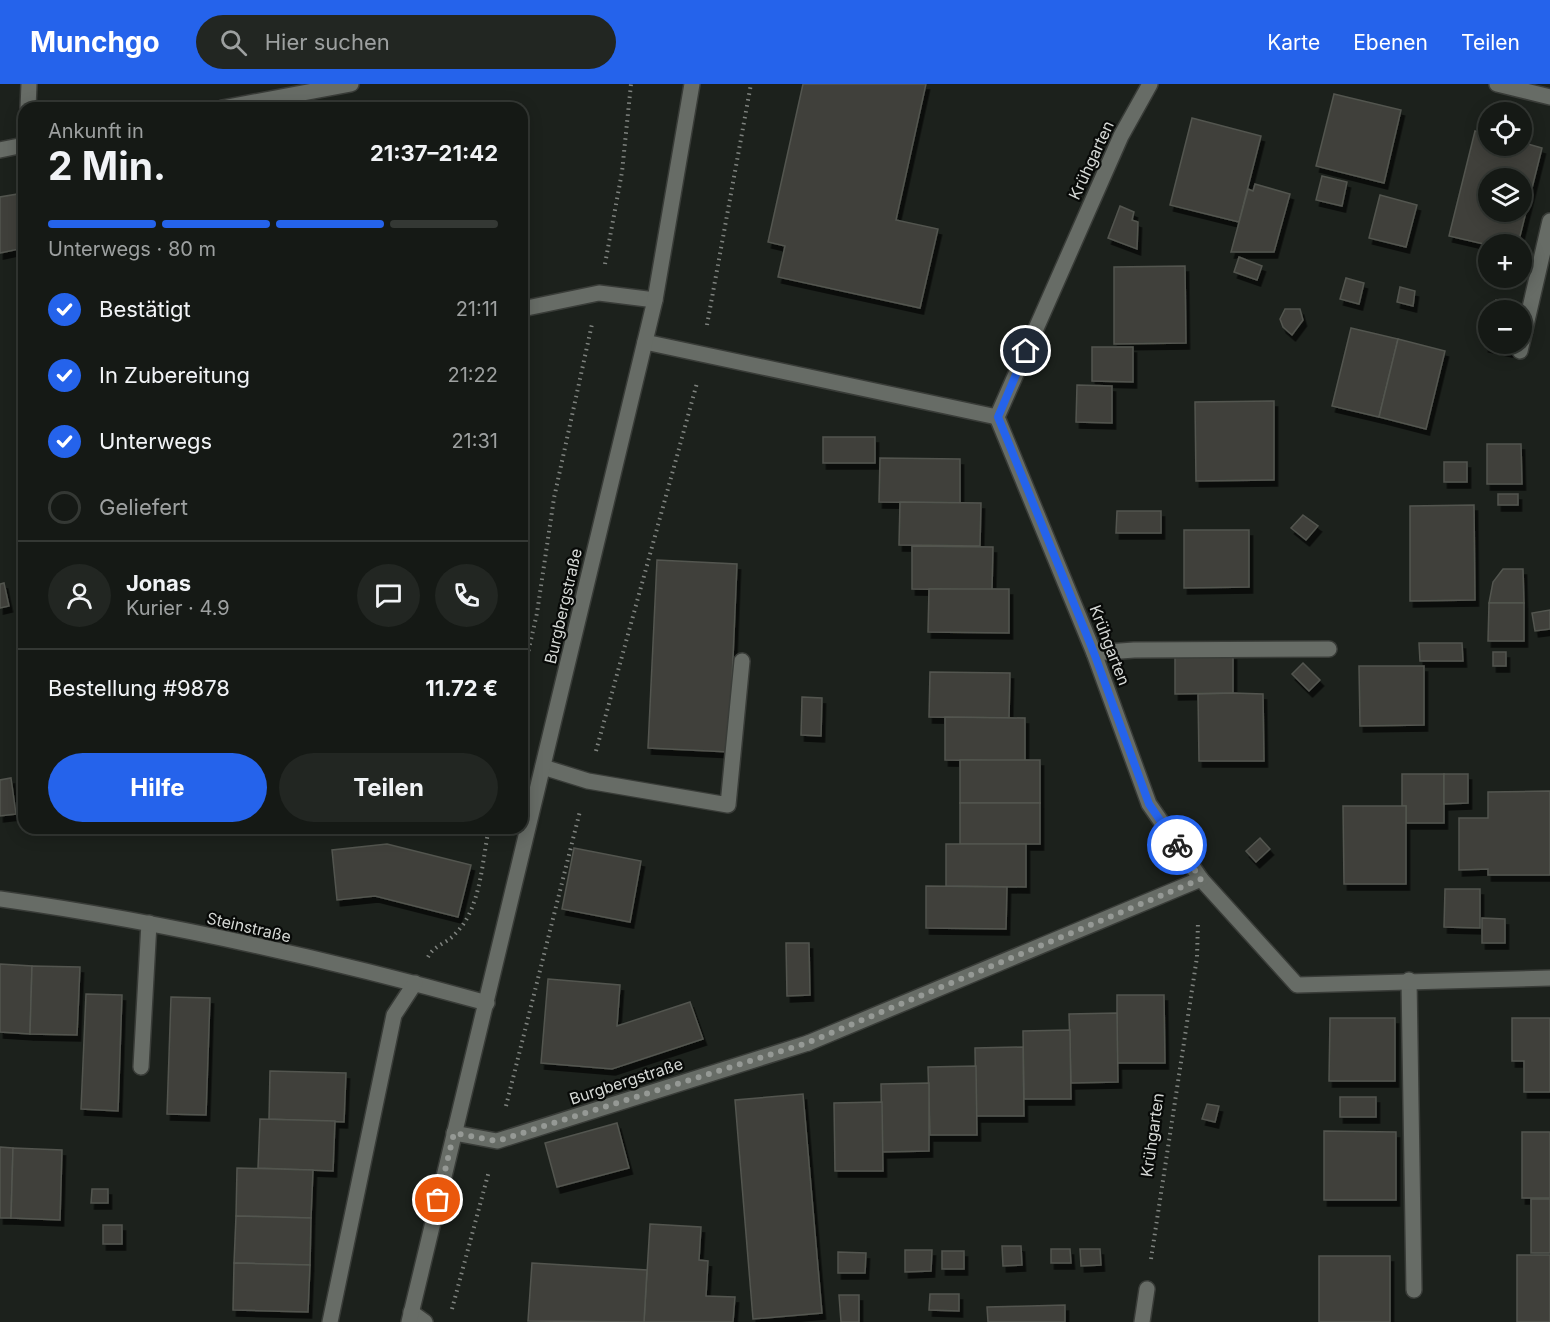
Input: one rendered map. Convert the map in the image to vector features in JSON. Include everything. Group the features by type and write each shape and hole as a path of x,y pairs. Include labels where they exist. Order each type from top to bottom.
{"street":[{"path":"28,102 29,84"},
{"path":"254,102 351,84"},
{"name":"Burgbergstraße","path":"528,830 655,300 692,84"},
{"name":"Krühgarten","path":"1150,84 1121,136 998,417 1094,653 1149,804 1201,879 1297,985 1409,980 1550,978"},
{"path":"1497,84 1550,97"},
{"path":"0,150 18,146"},
{"path":"1532,300 1550,221"},
{"path":"528,308 599,293 655,300"},
{"path":"645,342 998,417"},
{"path":"1094,653 1134,650 1329,650"},
{"path":"543,767 588,781 728,805 742,661"},
{"name":"Burgbergstraße","path":"410,1317 527,834"},
{"name":"Burgbergstraße","path":"454,1133 497,1141 807,1043 1201,879"},
{"name":"Steinstraße","path":"0,898 149,923 415,983 487,1003"},
{"path":"141,1067 149,923"},
{"path":"1409,980 1414,1290"},
{"path":"330,1322 394,1015 415,983"},
{"path":"1142,1322 1147,1289"},
{"path":"410,1317 425,1322"}],"path":[{"path":"528,653 537,613 554,498 599,293 622,172 631,84"},
{"path":"452,1311 588,781 705,354 709,305 752,84"},
{"path":"415,983 432,951 456,934 471,913 488,834"},
{"name":"Krühgarten","path":"1147,1289 1197,957 1201,879"}],"building":[{"path":"803,84 926,84 896,220 938,229 920,308 778,277 785,246 768,242"},
{"path":"1334,94 1401,110 1384,183 1316,166"},
{"path":"1192,118 1261,136 1239,222 1170,205"},
{"path":"1475,131 1478,132 1478,156 1532,156 1532,145 1542,148 1532,188 1532,168 1478,168 1478,222 1524,222 1520,234 1478,234 1478,243 1449,236"},
{"path":"1322,176 1347,182 1342,206 1316,200"},
{"path":"1255,184 1290,194 1274,252 1231,252 1248,189 1253,191"},
{"path":"18,194 18,249 0,253 0,197"},
{"path":"1380,195 1417,205 1406,247 1369,238"},
{"path":"1120,206 1134,212 1132,220 1138,222 1137,249 1108,238"},
{"path":"1239,257 1262,266 1257,280 1234,272"},
{"path":"1185,266 1186,343 1114,344 1114,267"},
{"path":"1346,278 1364,283 1359,304 1340,299"},
{"path":"1400,287 1415,291 1413,306 1397,302"},
{"path":"1285,309 1300,309 1303,320 1292,335 1283,327 1280,319"},
{"path":"1351,328 1398,339 1379,417 1332,406"},
{"path":"1398,339 1445,351 1426,429 1379,417"},
{"path":"1092,347 1133,347 1133,382 1092,381"},
{"path":"1077,385 1112,386 1112,423 1076,422"},
{"path":"1274,401 1274,480 1196,481 1195,402"},
{"path":"823,437 875,437 875,463 823,463"},
{"path":"1487,444 1521,444 1522,484 1487,484"},
{"path":"880,458 960,459 960,503 879,502"},
{"path":"1444,462 1467,462 1467,482 1444,482"},
{"path":"1498,494 1518,494 1518,505 1498,505"},
{"path":"900,502 981,503 980,546 899,545"},
{"path":"1474,505 1475,600 1410,601 1410,506"},
{"path":"1117,511 1161,511 1161,533 1116,533"},
{"path":"1303,515 1318,526 1306,540 1291,528"},
{"path":"1184,530 1249,530 1249,587 1184,588"},
{"path":"912,546 993,547 992,590 912,589"},
{"path":"657,560 737,564 729,752 648,748"},
{"path":"1503,569 1523,569 1524,603 1489,603 1493,582"},
{"path":"4,583 9,606 0,608 0,584"},
{"path":"929,589 1009,589 1009,633 928,632"},
{"path":"1489,603 1524,603 1524,641 1488,641"},
{"path":"1550,610 1550,629 1535,631 1532,613"},
{"path":"1419,643 1462,643 1463,661 1420,661"},
{"path":"1493,652 1506,652 1506,666 1493,666"},
{"path":"1175,654 1233,654 1233,693 1175,694"},
{"path":"1303,663 1320,680 1309,691 1292,674"},
{"path":"1359,666 1424,666 1424,725 1360,726"},
{"path":"930,672 1010,673 1009,718 929,717"},
{"path":"1198,694 1263,694 1264,761 1199,761"},
{"path":"802,697 822,698 821,736 801,735"},
{"path":"945,717 1025,718 1025,761 945,760"},
{"path":"960,760 1040,760 1040,803 960,803"},
{"path":"1402,774 1444,774 1444,823 1406,823 1406,806 1402,806"},
{"path":"1444,774 1468,774 1468,803 1444,804"},
{"path":"11,778 16,814 0,816 0,780"},
{"path":"1550,791 1550,875 1488,875 1488,869 1459,870 1459,818 1488,818 1488,792"},
{"path":"960,803 1040,803 1040,844 960,844"},
{"path":"1343,806 1406,806 1406,884 1344,884"},
{"path":"1260,838 1270,849 1256,862 1246,851"},
{"path":"387,844 471,865 458,917 375,896 337,900 332,850"},
{"path":"946,844 1026,844 1026,887 946,886"},
{"path":"574,848 641,861 630,922 562,909"},
{"path":"926,886 1007,887 1006,929 926,928"},
{"path":"1445,889 1480,889 1480,928 1444,927"},
{"path":"1482,918 1505,919 1505,943 1482,943"},
{"path":"786,943 809,943 810,995 787,996"},
{"path":"0,964 32,966 30,1034 0,1032"},
{"path":"32,966 80,967 77,1035 30,1034"},
{"path":"548,979 620,985 617,1026 690,1002 703,1039 612,1069 541,1063"},
{"path":"86,994 122,995 118,1111 81,1109"},
{"path":"1117,995 1164,995 1165,1063 1117,1063"},
{"path":"171,997 210,998 206,1115 167,1114"},
{"path":"1117,1013 1118,1082 1071,1083 1069,1014"},
{"path":"1330,1018 1395,1018 1395,1081 1329,1081"},
{"path":"1512,1018 1550,1018 1550,1092 1524,1092 1524,1061 1512,1061"},
{"path":"1070,1030 1071,1099 1024,1099 1023,1031"},
{"path":"1023,1047 1024,1116 976,1116 975,1048"},
{"path":"976,1066 977,1135 930,1135 928,1067"},
{"path":"270,1071 346,1073 344,1122 269,1119"},
{"path":"929,1083 929,1151 882,1152 881,1084"},
{"path":"803,1094 822,1313 753,1319 735,1100"},
{"path":"1340,1097 1376,1097 1376,1117 1340,1117"},
{"path":"882,1102 883,1171 835,1171 834,1103"},
{"path":"1207,1104 1219,1106 1215,1122 1202,1119"},
{"path":"260,1119 335,1121 333,1171 258,1168"},
{"path":"617,1123 629,1168 557,1187 545,1143"},
{"path":"1324,1131 1396,1132 1396,1200 1324,1200"},
{"path":"1522,1132 1550,1132 1550,1198 1522,1198"},
{"path":"0,1147 13,1148 11,1218 0,1218"},
{"path":"13,1148 62,1150 60,1220 11,1218"},
{"path":"237,1168 313,1170 311,1218 236,1216"},
{"path":"92,1189 108,1189 108,1203 91,1203"},
{"path":"1531,1199 1550,1199 1550,1253 1531,1253"},
{"path":"236,1216 311,1218 310,1265 234,1263"},
{"path":"650,1224 701,1227 699,1260 708,1261 706,1296 735,1297 733,1322 644,1322"},
{"path":"103,1225 122,1225 122,1244 103,1244"},
{"path":"1002,1246 1021,1246 1022,1265 1003,1266"},
{"path":"1051,1249 1070,1249 1071,1263 1051,1263"},
{"path":"1080,1249 1100,1249 1101,1265 1081,1266"},
{"path":"905,1250 932,1250 931,1271 905,1272"},
{"path":"942,1251 964,1251 964,1269 942,1269"},
{"path":"838,1252 866,1253 865,1273 838,1273"},
{"path":"1517,1255 1550,1255 1550,1322 1517,1322"},
{"path":"1319,1256 1390,1256 1390,1322 1319,1322"},
{"path":"234,1263 310,1265 308,1312 233,1310"},
{"path":"532,1263 647,1270 644,1322 528,1321"},
{"path":"930,1294 959,1294 959,1311 929,1310"},
{"path":"839,1295 859,1295 859,1322 841,1322"},
{"path":"1065,1305 1065,1322 988,1322 987,1307"}],"way so far":[{"path":"438,1200 454,1133 497,1141 807,1043 1201,879 1177,845"}],"route":[{"path":"1026,351 998,417 1094,653 1149,804 1177,845"}]}
